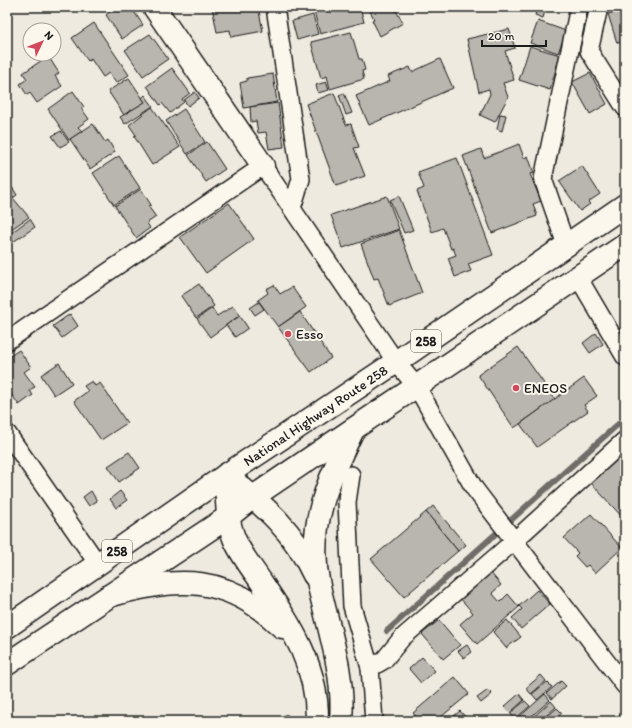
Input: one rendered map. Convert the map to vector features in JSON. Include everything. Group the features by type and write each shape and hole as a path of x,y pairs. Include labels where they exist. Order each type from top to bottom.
{"main road":[{"path":"154,7 263,166"},
{"name":"National Highway Route 258","path":"7,627 226,475 396,362 625,205"},
{"name":"258","path":"7,664 228,517 253,497 417,388 625,245"},
{"path":"341,721 341,687 337,662 318,585 315,558 315,536 319,512 335,467 353,430"},
{"path":"226,475 253,497 291,535 305,556 318,585"},
{"path":"226,475 228,517 235,539 248,562 292,627 303,650 311,671 316,695 317,721"},
{"path":"109,596 153,584 175,582 200,583 221,588 240,595 271,616 303,650"}],"street":[{"path":"275,7 301,179 292,208"},
{"path":"566,245 543,179 580,7"},
{"path":"599,7 589,51 625,108"},
{"path":"7,341 263,166 396,362 417,388 474,488 625,686"},
{"path":"578,277 625,358"},
{"path":"7,433 98,564"},
{"path":"370,668 384,660 402,638 511,538 625,440"},
{"path":"351,475 347,502 352,606 370,668 374,721"}],"building":[{"path":"117,7 131,7 143,25 122,39 106,15"},
{"path":"212,7 258,7 263,31 231,37 230,30 217,32"},
{"path":"317,7 360,7 364,22 320,34 314,11 318,10"},
{"path":"368,7 398,7 395,9 403,23 380,36 372,20 374,19"},
{"path":"537,9 545,11 543,18 535,15"},
{"path":"625,9 625,41 617,43 608,14"},
{"path":"313,15 318,34 297,40 292,21"},
{"path":"538,21 566,31 558,53 530,43"},
{"path":"94,23 129,75 116,83 109,73 103,77 91,59 88,61 72,38"},
{"path":"509,29 515,48 505,51 514,80 503,83 508,97 495,122 480,115 490,94 489,89 479,92 467,39"},
{"path":"351,32 359,59 362,59 365,70 362,71 364,79 330,89 327,76 321,78 311,42"},
{"path":"150,34 168,59 143,76 125,50"},
{"path":"530,46 560,55 550,90 519,80"},
{"path":"440,59 453,88 369,125 356,96 390,81 388,76 410,67 412,72"},
{"path":"39,62 52,62 59,73 55,76 62,86 37,103 30,93 27,95 20,84 27,79 23,73"},
{"path":"172,68 190,93 182,99 184,102 170,113 162,103 160,105 147,86"},
{"path":"590,73 607,104 590,114 572,82"},
{"path":"273,74 277,102 244,108 240,83 247,81 247,78"},
{"path":"129,78 145,102 124,115 108,91"},
{"path":"326,82 329,90 318,93 316,85"},
{"path":"73,91 84,107 81,108 89,119 78,127 82,131 69,140 48,109"},
{"path":"195,92 199,98 188,106 184,100"},
{"path":"334,93 346,125 351,124 359,147 354,148 365,176 336,186 306,104"},
{"path":"344,93 352,113 346,115 339,95"},
{"path":"145,95 153,106 125,124 120,117 145,102 142,98"},
{"path":"278,103 284,147 269,149 266,132 258,133 256,121 251,122 250,107"},
{"path":"152,107 180,147 152,165 129,125"},
{"path":"184,109 205,142 187,154 166,121"},
{"path":"500,114 506,115 502,131 497,129"},
{"path":"93,124 105,142 108,140 115,152 90,169 70,139"},
{"path":"61,131 69,142 60,147 52,136"},
{"path":"207,142 225,169 206,182 188,155"},
{"path":"519,144 524,158 528,156 534,173 530,174 541,201 533,204 537,216 492,233 463,156 481,149 484,158"},
{"path":"119,156 140,188 114,205 93,173"},
{"path":"457,158 493,255 468,264 471,271 455,277 448,258 456,255 453,248 451,249 443,228 432,232 417,191 424,188 418,172"},
{"path":"582,166 600,194 588,202 590,204 580,211 559,181"},
{"path":"12,187 17,195 13,198 29,217 7,232 7,188"},
{"path":"141,189 151,205 148,206 156,217 147,223 150,228 136,238 115,206"},
{"path":"387,196 399,229 343,248 331,215"},
{"path":"399,196 413,230 404,233 390,200"},
{"path":"229,203 254,239 206,273 180,237"},
{"path":"30,219 35,227 13,242 8,235"},
{"path":"399,230 422,293 389,306 378,278 374,279 361,244"},
{"path":"199,284 214,306 196,318 181,296"},
{"path":"274,285 280,294 292,287 306,307 278,327 258,300 268,293 266,289"},
{"path":"259,302 264,309 255,315 250,308"},
{"path":"233,306 240,315 210,337 197,319 212,308 217,316"},
{"path":"300,312 331,358 311,372 278,327"},
{"path":"70,314 78,326 62,338 53,326"},
{"path":"240,316 248,328 235,337 226,325"},
{"path":"596,333 603,344 590,353 583,343"},
{"path":"518,347 555,399 514,428 478,375"},
{"path":"19,350 31,367 24,372 35,387 29,390 33,395 19,405 7,388 10,384 7,379 7,358"},
{"path":"59,363 72,383 54,395 41,375"},
{"path":"584,378 597,396 584,405 588,411 537,447 520,424"},
{"path":"92,381 95,386 100,383 127,423 101,440 74,401 88,391 84,386"},
{"path":"129,452 140,468 119,482 108,466"},
{"path":"625,452 625,520 591,483"},
{"path":"91,491 97,501 89,506 83,497"},
{"path":"120,491 127,500 116,508 110,499"},
{"path":"433,506 466,545 458,551 426,512"},
{"path":"426,512 458,551 404,597 371,559"},
{"path":"591,514 622,548 595,573 588,565 585,567 575,556 578,553 564,538"},
{"path":"489,571 501,585 492,593 500,602 508,594 519,607 477,644 460,624 473,613 459,597"},
{"path":"537,590 550,604 521,629 512,618 522,609 519,606"},
{"path":"439,620 460,645 443,659 422,634"},
{"path":"507,620 521,637 506,648 493,632"},
{"path":"467,645 472,652 464,658 458,651"},
{"path":"422,657 435,671 421,683 409,669"},
{"path":"541,675 546,681 531,694 526,688"},
{"path":"455,677 469,694 436,721 420,721 413,713"},
{"path":"561,681 566,686 552,699 547,693"},
{"path":"547,682 552,687 537,700 532,694"},
{"path":"488,690 492,694 481,703 477,698"},
{"path":"519,694 524,700 510,713 504,707"},
{"path":"545,694 550,700 526,721 516,720"},
{"path":"525,701 530,706 515,719 510,713"},
{"path":"551,701 556,707 540,721 529,721"},
{"path":"557,708 562,713 553,721 542,721"},
{"path":"460,711 469,721 448,721"},
{"path":"625,712 625,721 612,721"}],"waterway":[{"path":"387,631 625,418"},
{"path":"282,721 286,717"}],"place":[{"name":"Esso","path":"288,334"},
{"name":"ENEOS","path":"516,388"}]}
